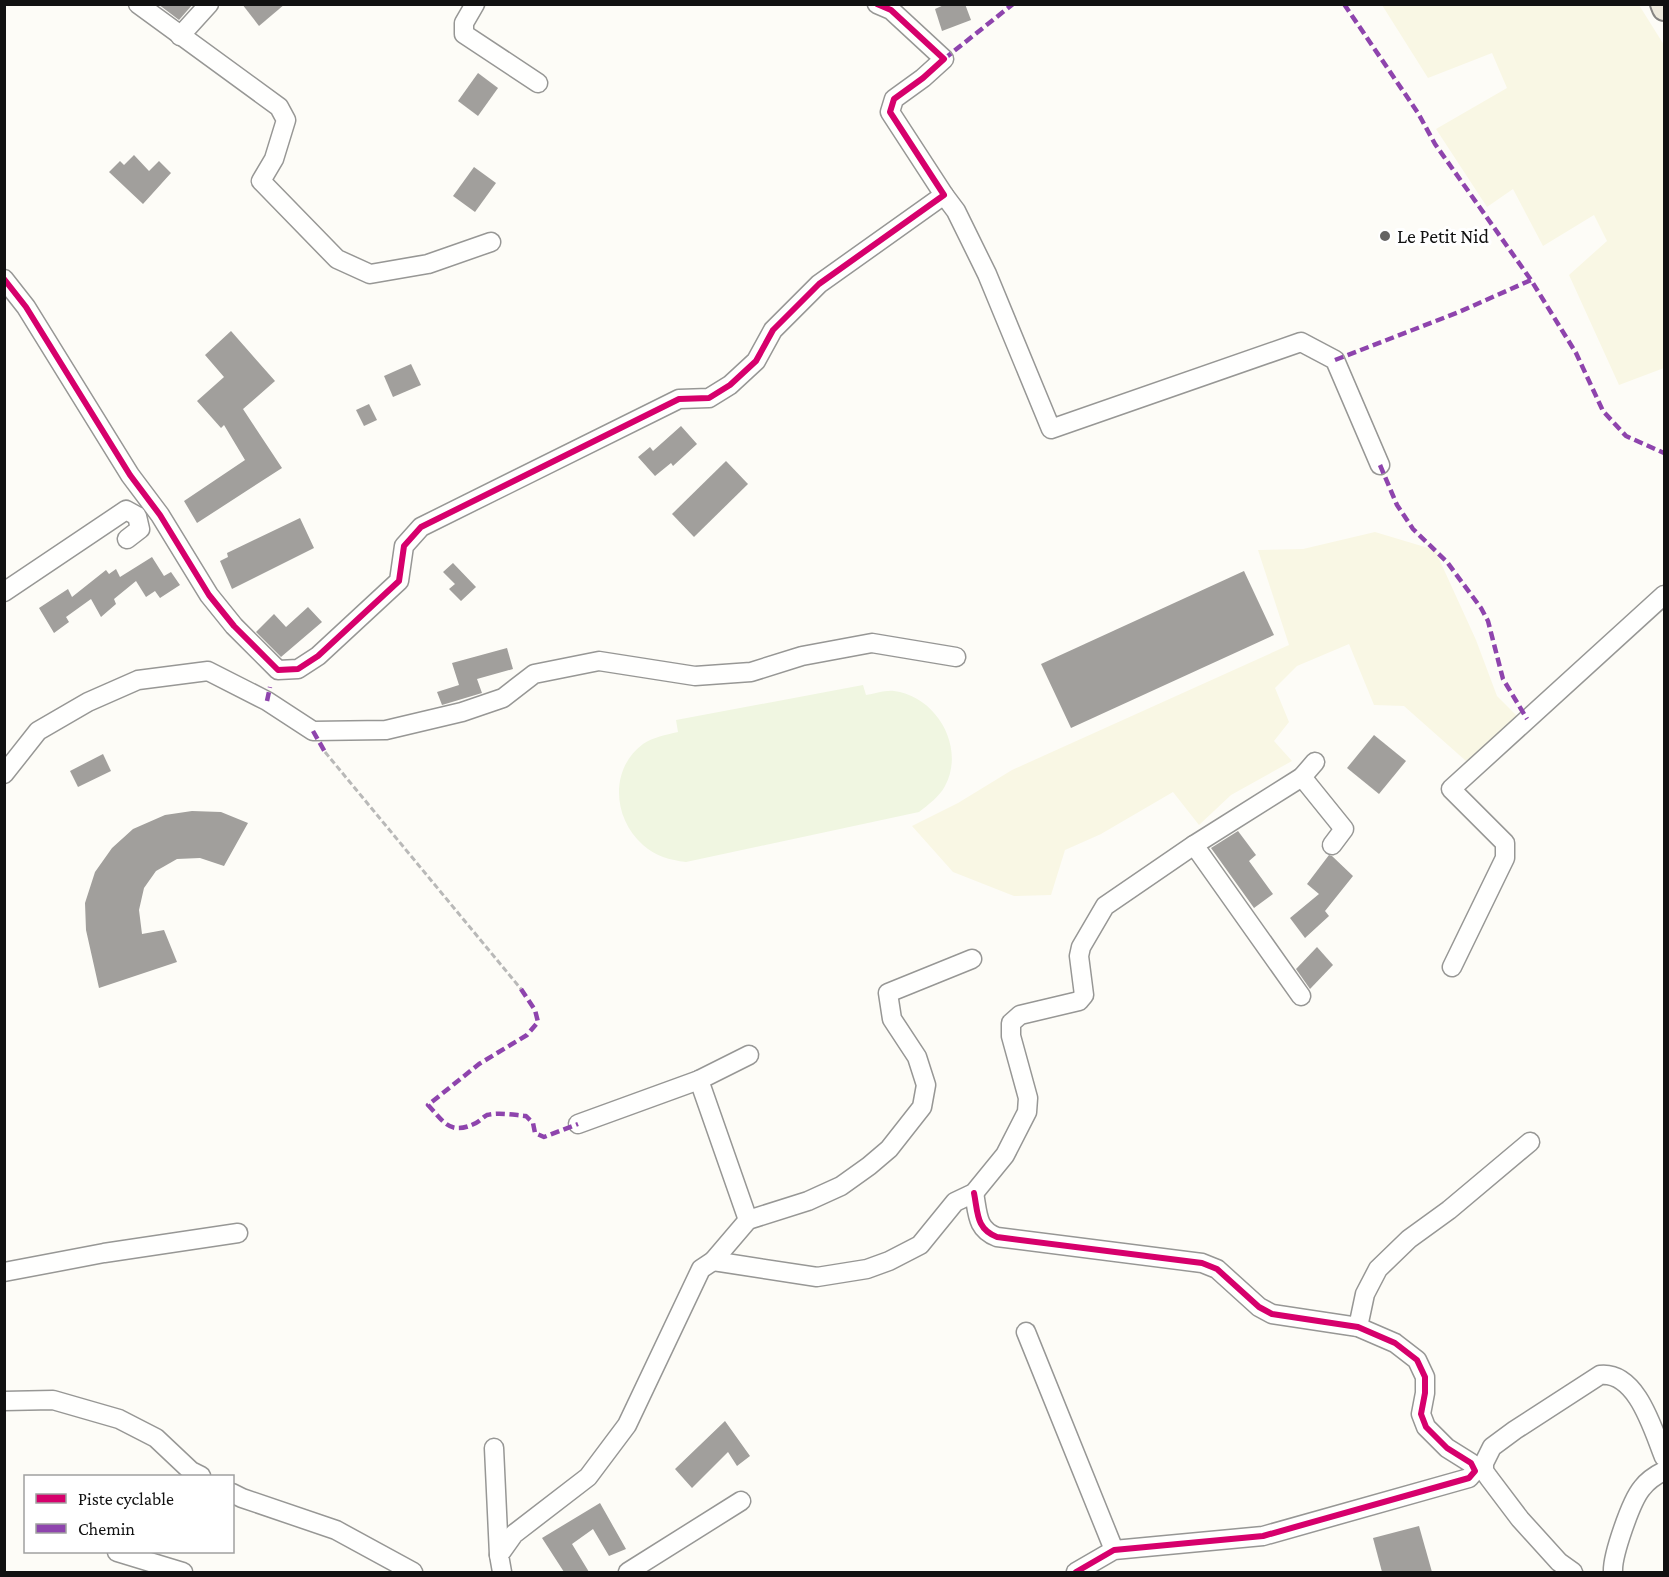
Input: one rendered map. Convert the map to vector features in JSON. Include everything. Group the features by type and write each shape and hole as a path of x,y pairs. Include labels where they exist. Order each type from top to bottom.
{"main road":[{"path":"1662,4 1665,9"}],"street":[{"path":"138,4 279,107 286,120 274,159 261,181 337,259 370,274 428,264 491,242"},
{"path":"180,36 209,4"},
{"path":"475,4 464,23 464,34 538,83"},
{"path":"878,4 891,10 944,59 894,99 890,112 956,211 987,274 1051,429 1300,342 1335,360 1380,465"},
{"path":"4,279 26,307 130,475 160,515 209,596 234,626 278,670 284,671 298,669 318,656 399,581 404,546 421,527 679,399 709,398 730,385 756,361 773,330 819,284 944,195"},
{"path":"4,592 126,510 137,516 140,529 127,539"},
{"path":"1452,967 1505,858 1505,843 1451,789 1665,595"},
{"path":"4,774 38,731 88,702 138,680 207,671 267,701 313,731 386,730 462,712 503,698 534,674 599,661 695,676 750,672 802,656 872,643 956,657"},
{"path":"713,1261 817,1277 867,1269 920,1245 955,1202 974,1193 1005,1155 1027,1112 1028,1098 1011,1036 1011,1023 1020,1015 1079,1001 1084,995 1085,988 1079,956 1081,947 1105,906 1194,845 1302,777 1315,762"},
{"path":"1302,777 1344,829 1332,845"},
{"path":"1194,845 1301,996"},
{"path":"500,1564 514,1534 588,1477 627,1425 701,1269 713,1261 748,1220 808,1201 841,1186 889,1149 922,1107 926,1085 917,1057 892,1018 888,993 972,959"},
{"path":"578,1124 699,1080 749,1055"},
{"path":"699,1080 748,1220"},
{"path":"1358,1327 1365,1294 1378,1269 1409,1239 1449,1210 1530,1142"},
{"path":"974,1193 981,1227 988,1234 998,1238 1202,1263 1216,1269 1259,1307 1272,1314 1358,1327 1395,1342 1418,1360 1425,1377 1422,1419 1426,1427 1447,1448 1471,1463 1475,1471 1469,1478 1263,1536 1114,1550 1076,1572"},
{"path":"4,1272 104,1253 238,1233"},
{"path":"1026,1332 1114,1550"},
{"path":"1574,1572 1559,1562 1484,1471 1484,1463 1492,1447 1600,1375 1610,1374 1623,1380 1636,1394 1665,1457"},
{"path":"4,1401 53,1400 119,1419 156,1438 191,1471 199,1475"},
{"path":"494,1448 500,1564"},
{"path":"1613,1572 1612,1564 1626,1522 1641,1489 1655,1475 1665,1471"},
{"path":"234,1494 336,1530 413,1572"},
{"path":"628,1572 741,1501"},
{"path":"123,1553 183,1572"}],"path":[{"path":"325,752 521,989"}],"shaded area":[{"path":"1382,5 1639,5 1664,45 1664,368 1619,385 1569,275 1607,241 1594,215 1543,246 1513,189 1487,207 1436,129 1507,88 1492,53 1428,78"},
{"path":"1375,532 1435,550 1476,640 1497,696 1519,718 1466,761 1404,706 1374,705 1349,644 1297,666 1275,688 1289,722 1274,741 1292,761 1231,795 1199,825 1173,792 1101,834 1065,850 1051,895 1014,896 953,872 912,826 958,803 1012,770 1289,645 1258,550 1303,549"}],"green space":[{"path":"863,685 866,695 894,691 923,702 943,726 952,755 951,771 940,793 919,812 686,862 658,855 643,845 633,834 621,808 619,794 624,767 632,754 643,744 678,732 676,720"}],"building":[{"path":"158,4 193,4 179,20"},
{"path":"242,4 285,4 259,26"},
{"path":"946,4 965,4 971,20 942,31 935,9"},
{"path":"478,73 498,88 478,116 458,101"},
{"path":"134,155 149,171 159,161 171,173 143,204 109,172 120,161 124,165"},
{"path":"474,167 496,183 475,212 453,196"},
{"path":"231,331 275,381 243,409 282,468 197,523 184,501 245,460 224,425 221,428 197,401 224,377 205,355"},
{"path":"411,364 421,385 393,397 384,376"},
{"path":"369,404 377,420 364,426 356,410"},
{"path":"681,426 697,444 673,466 671,463 655,476 638,457 650,447 653,451"},
{"path":"726,461 748,484 694,537 672,514"},
{"path":"300,518 314,548 232,589 220,561 228,557 227,553"},
{"path":"152,557 164,576 171,572 180,585 160,598 155,591 146,597 136,581 114,599 116,604 101,617 91,599 66,617 69,622 54,633 39,608 68,589 72,597 106,570 109,574 116,569 120,577"},
{"path":"453,563 476,587 461,601 449,589 455,584 443,572"},
{"path":"1244,571 1274,635 1071,728 1041,664"},
{"path":"308,607 322,622 281,657 256,632 274,614 286,627"},
{"path":"507,648 513,669 477,679 482,693 442,705 437,692 459,685 452,663"},
{"path":"1374,735 1406,761 1379,794 1347,768"},
{"path":"103,754 111,771 78,787 70,771"},
{"path":"192,811 221,812 248,823 224,866 200,858 177,859 156,871 144,888 139,910 142,934 164,930 177,962 99,988 86,930 85,903 95,872 112,848 133,829 165,815"},
{"path":"1238,831 1256,855 1249,861 1273,894 1254,908 1211,848"},
{"path":"1329,855 1353,876 1325,911 1329,916 1305,938 1290,918 1319,894 1307,884"},
{"path":"1317,947 1333,965 1310,989 1296,969"},
{"path":"725,1421 750,1456 737,1466 728,1452 692,1488 675,1469"},
{"path":"600,1503 626,1549 609,1556 593,1529 572,1544 589,1572 564,1572 542,1538"},
{"path":"1419,1526 1432,1572 1382,1572 1373,1538"}],"marked path":[{"path":"944,59 1013,4"},
{"path":"1344,4 1418,113 1435,144 1531,280 1576,353 1603,411 1626,436 1664,453"},
{"path":"1335,360 1459,312 1531,280"},
{"path":"1380,465 1397,505 1413,529 1447,562 1481,608 1488,621 1503,679 1527,719"},
{"path":"267,701 270,687"},
{"path":"313,731 325,752"},
{"path":"521,989 535,1010 538,1022 527,1035 479,1064 428,1105 443,1122 454,1128 467,1127 487,1115 496,1114 526,1116 533,1123 535,1133 544,1137 578,1124"}],"cycle path":[{"path":"4,279 26,307 130,475 160,515 209,595 234,626 278,670 298,669 318,656 399,581 404,546 421,527 679,399 709,398 730,385 756,361 773,330 819,284 944,195 890,112 894,99 944,59 891,10 877,4"},
{"path":"974,1193 979,1220 985,1230 997,1237 1202,1263 1217,1269 1259,1307 1272,1314 1358,1327 1395,1343 1417,1360 1425,1377 1421,1414 1426,1427 1447,1448 1471,1463 1475,1471 1469,1478 1263,1536 1114,1550 1076,1572"}],"place":[{"name":"Le Petit Nid","path":"1385,236"}]}
